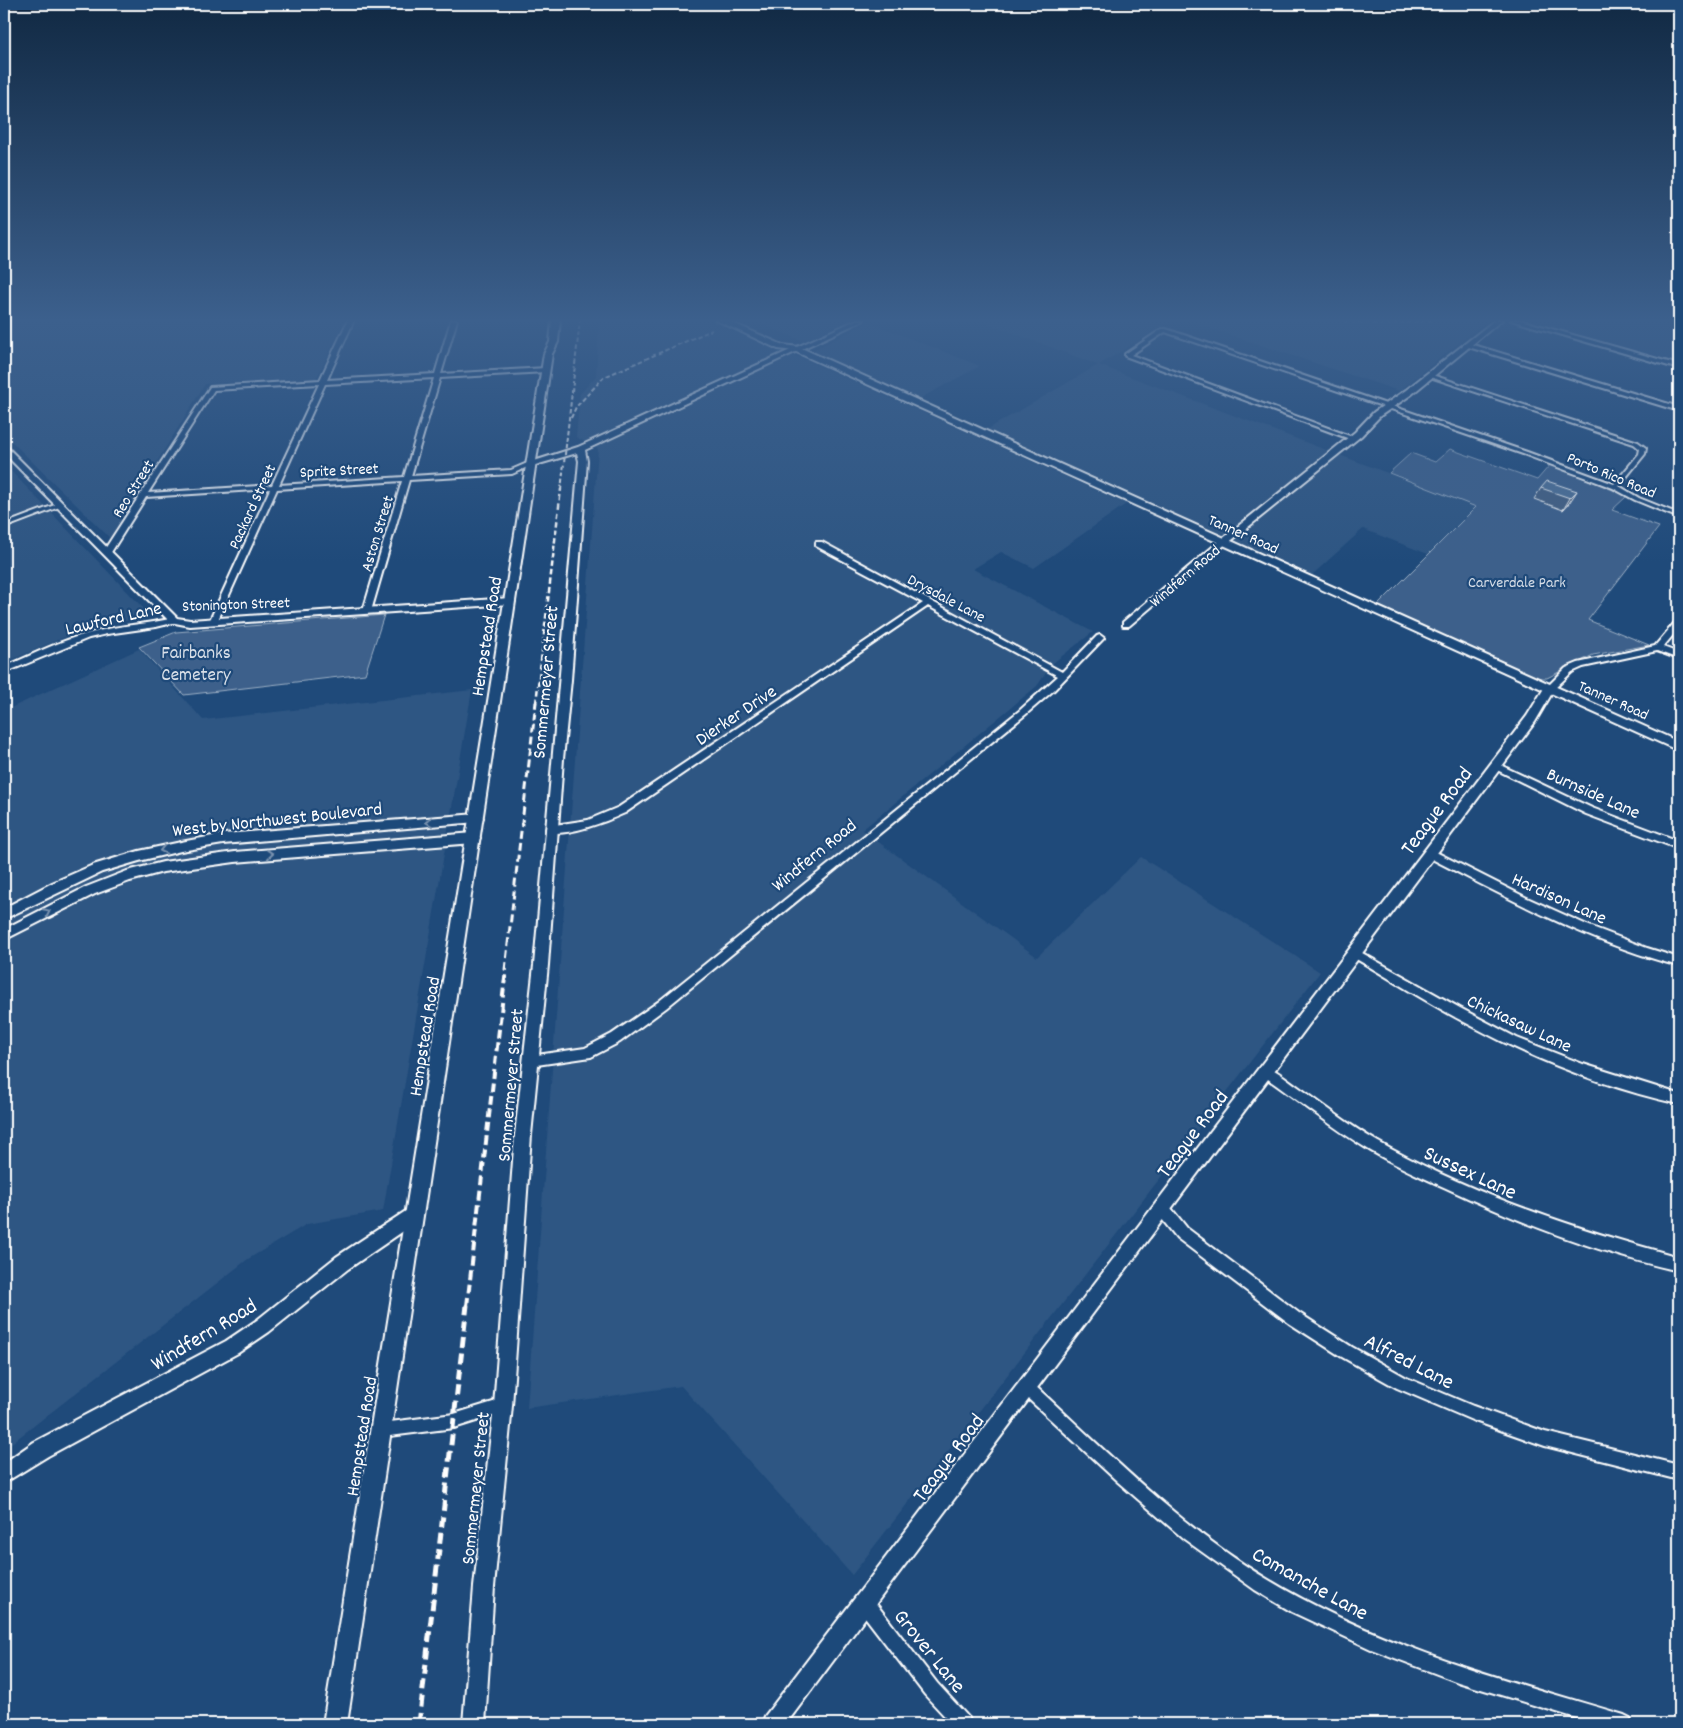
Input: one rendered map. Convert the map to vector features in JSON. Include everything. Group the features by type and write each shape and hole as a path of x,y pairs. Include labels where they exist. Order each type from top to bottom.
{"main road":[{"name":"Hempstead Road","path":"335,1724 541,401"},
{"name":"Tanner Road","path":"911,401 1679,746"}],"street":[{"name":"Reo Street","path":"107,552 146,495 203,401"},
{"name":"Packard Street","path":"213,622 314,401"},
{"name":"Aston Street","path":"367,611 429,401"},
{"path":"532,463 581,449 685,401"},
{"name":"Porto Rico Road","path":"1251,401 1352,438"},
{"name":"Porto Rico Road","path":"1371,401 1615,487 1637,499 1679,516"},
{"name":"Windfern Road","path":"1126,624 1395,401"},
{"path":"1507,401 1636,443 1644,451 1615,487"},
{"path":"1651,401 1679,409"},
{"name":"Stonington Street","path":"4,449 174,620 190,623 213,622 510,601"},
{"name":"Sommermeyer Street","path":"474,1724 484,1587 503,1406 530,1061 541,965 566,680 583,461 581,449"},
{"name":"Sprite Street","path":"146,495 512,472 532,463"},
{"path":"4,526 60,505"},
{"name":"Drysdale Lane","path":"819,544 1062,675"},
{"name":"Dierker Drive","path":"552,829 596,822 622,810 928,603"},
{"name":"Lawford Lane","path":"4,670 83,638 121,628 158,625 174,620"},
{"path":"1679,623 1658,648 1679,656"},
{"name":"Windfern Road","path":"530,1061 587,1053 616,1038 662,1005 1051,688 1100,638"},
{"name":"Teague Road","path":"773,1724 1496,766 1531,719 1550,688 1569,670 1581,665 1658,648"},
{"name":"Burnside Lane","path":"1496,766 1589,811 1679,845"},
{"name":"West by Northwest Boulevard","path":"4,914 73,880 109,865 148,853 187,845 249,837 477,818"},
{"path":"245,856 249,837"},
{"name":"West by Northwest Boulevard","path":"4,935 80,896 145,872 180,864 245,856 474,838"},
{"name":"Hardison Lane","path":"1430,853 1561,919 1655,955 1679,962"},
{"path":"73,880 80,896"},
{"name":"Chickasaw Lane","path":"1355,953 1490,1030 1539,1053 1636,1088 1679,1099"},
{"name":"Sussex Lane","path":"1266,1071 1367,1141 1406,1163 1461,1189 1515,1213 1582,1238 1679,1264"},
{"name":"Alfred Lane","path":"1162,1208 1182,1233 1294,1318 1347,1352 1402,1383 1472,1413 1545,1440 1679,1474"},
{"name":"Windfern Road","path":"4,1474 57,1440 232,1347 263,1326 342,1264 415,1213"},
{"name":"Comanche Lane","path":"1027,1388 1138,1490 1200,1541 1252,1579 1297,1606 1356,1635 1458,1675 1624,1724"},
{"path":"382,1430 454,1421 503,1406"},
{"name":"Grover Lane","path":"865,1603 931,1690 963,1724"}],"shaded area":[{"path":"4,401 195,401 110,538 4,434"},
{"path":"579,401 897,401 1126,504 1034,568 1001,552 973,569 1093,632 1053,663 1037,686 862,830 1037,957 1141,857 1320,972 852,1575 681,1386 527,1408 598,449 576,437"},
{"path":"1037,401 1194,401 1476,506 1428,554 1363,529 1312,575 988,429"},
{"path":"4,464 149,614 143,620 100,622 4,663"},
{"path":"139,649 203,720 472,690 383,1211 307,1224 248,1259 4,1449 4,711"}],"green space":[{"name":"Carverdale Park","path":"1450,449 1537,480 1550,465 1553,465 1627,496 1612,510 1659,527 1588,620 1649,645 1593,655 1547,678 1538,678 1376,607 1476,507 1389,473 1411,453 1435,462"},
{"name":"Fairbanks Cemetery","path":"384,615 365,674 184,695 139,647 176,632"}],"building":[{"path":"1547,481 1577,491 1570,498 1541,488"}],"railway":[{"path":"561,490 571,401"},
{"path":"571,418 576,407 582,401"},
{"path":"536,703 561,489"},
{"path":"505,970 536,702"},
{"path":"467,1306 506,969"},
{"path":"419,1724 467,1305"}]}
